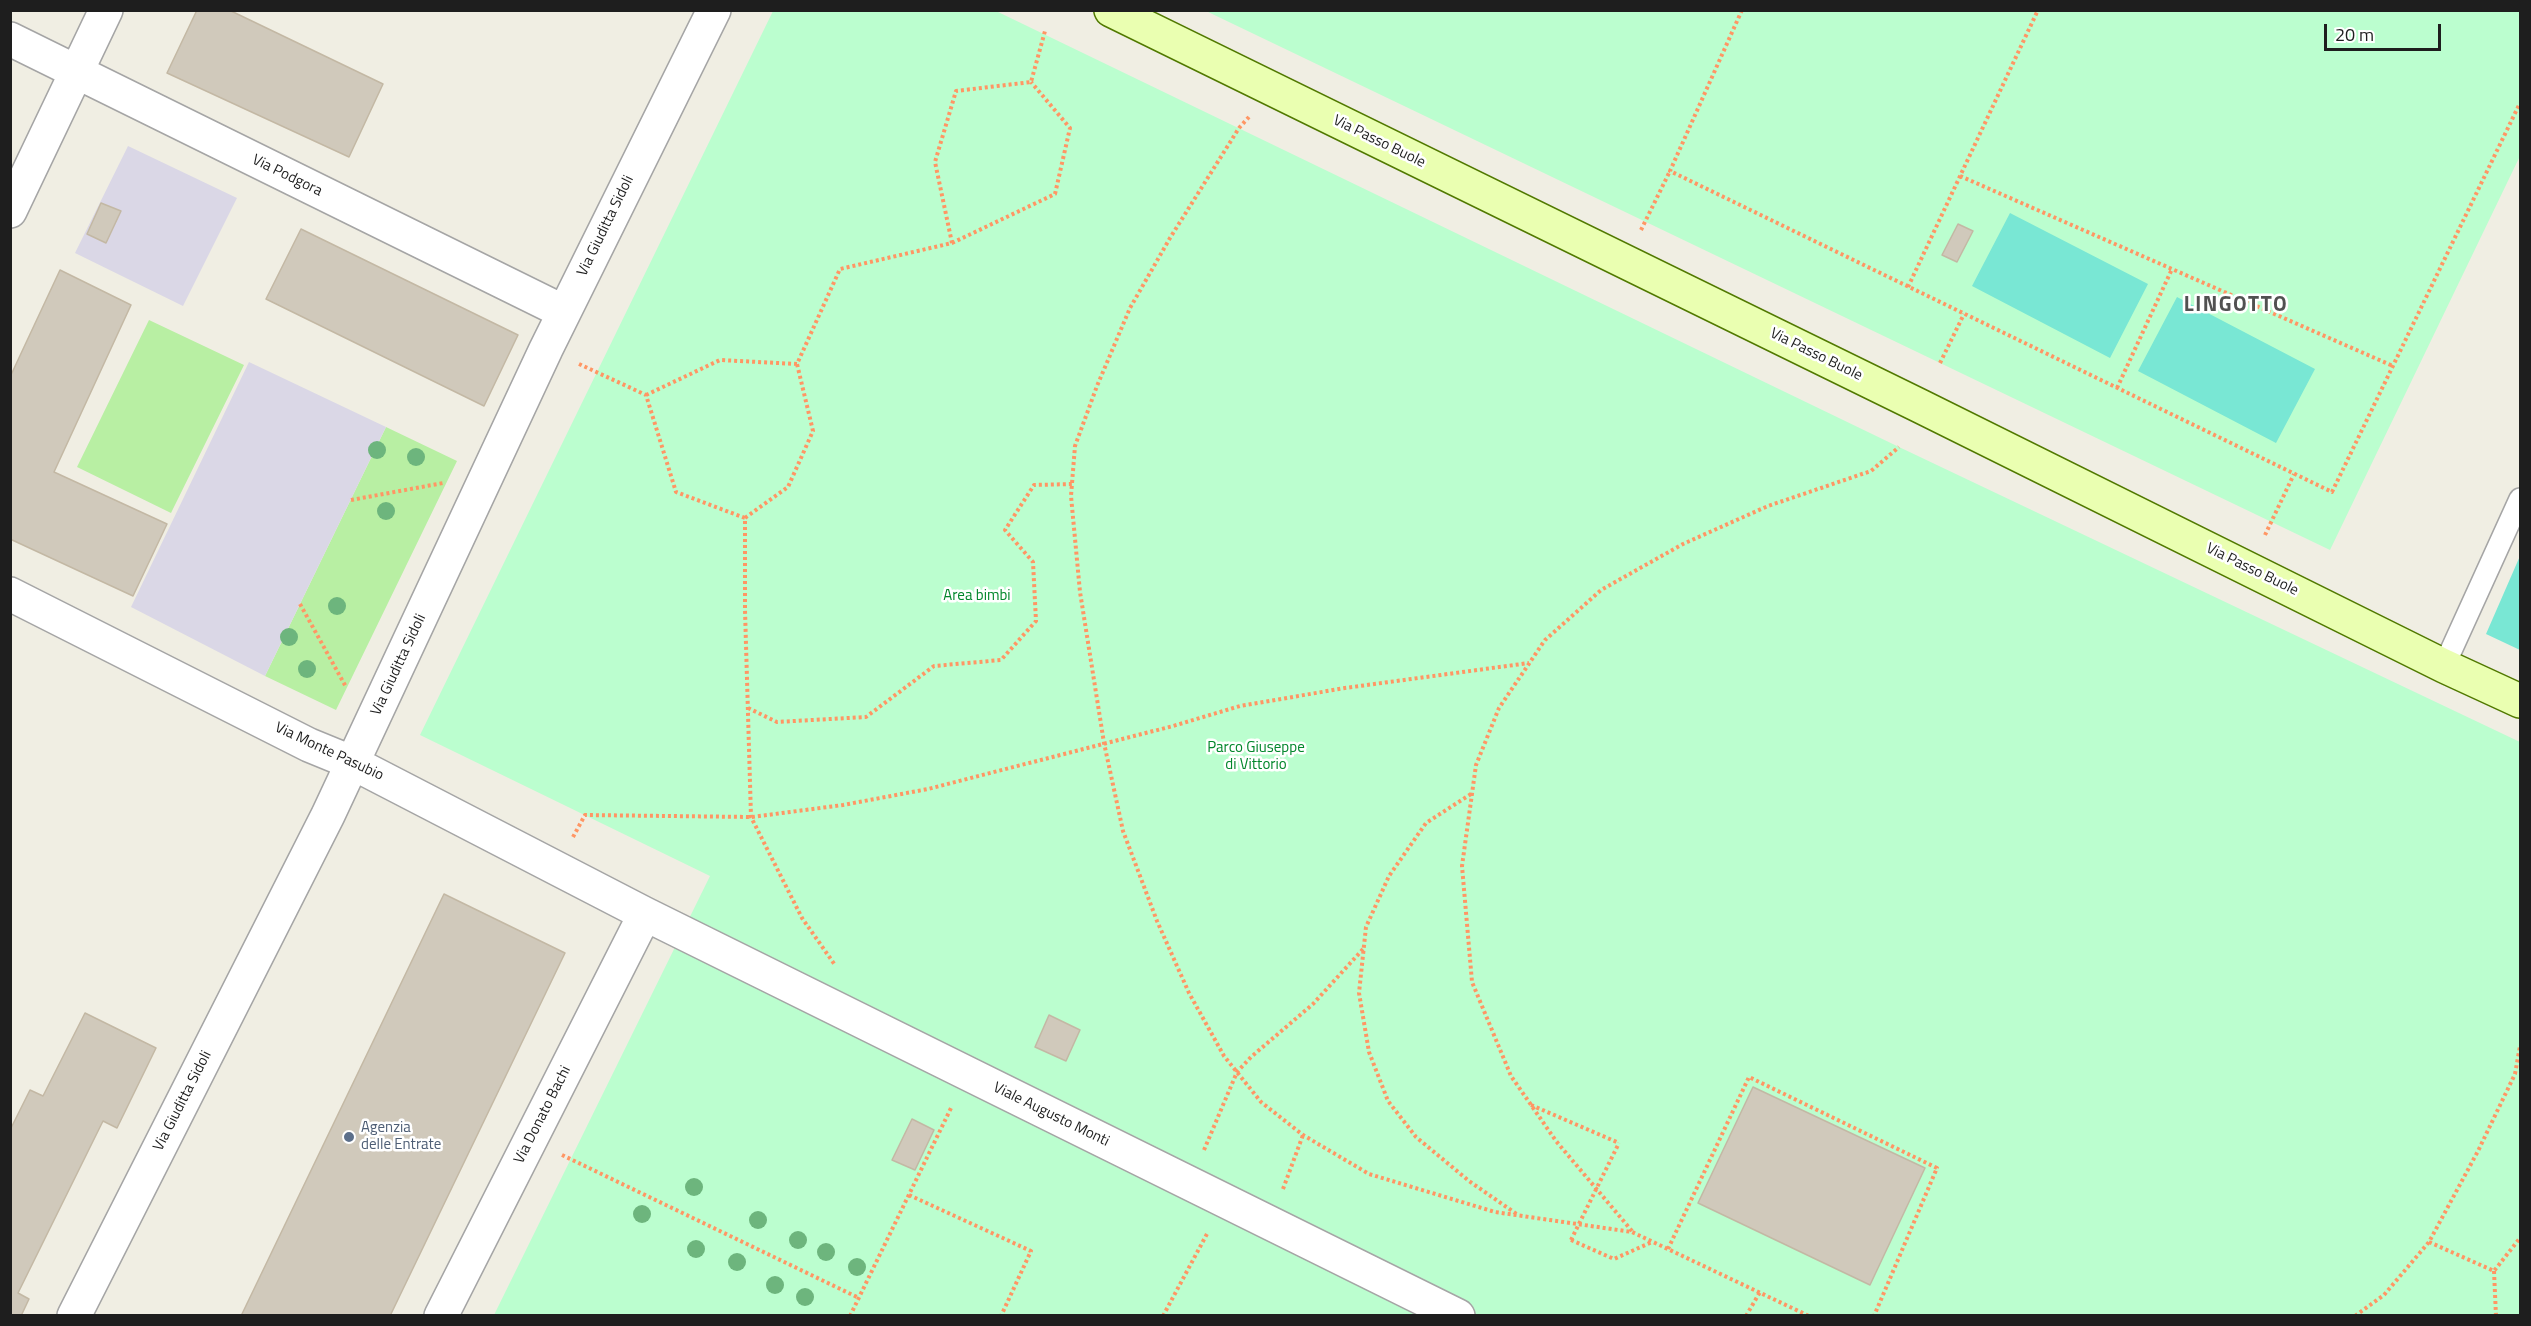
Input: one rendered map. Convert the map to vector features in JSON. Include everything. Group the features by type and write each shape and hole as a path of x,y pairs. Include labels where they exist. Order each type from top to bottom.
{"street":[{"path":"10,211 106,10"},
{"name":"Via Giuditta Sidoli","path":"74,1316 353,763 546,349 714,10"},
{"name":"Via Passo Buole","path":"1111,10 2444,666 2520,701"},
{"name":"Via Podgora","path":"10,39 564,312"},
{"name":"Via Monte Pasubio","path":"10,594 309,745 353,763 645,914"},
{"name":"Viale Augusto Monti","path":"645,914 1458,1316"},
{"name":"Via Donato Bachi","path":"441,1316 645,914"}],"lane":[{"path":"2444,666 2520,499"}],"path":[{"path":"1625,262 1670,171 1742,10"},
{"path":"1908,287 2038,10"},
{"path":"1031,82 1045,31"},
{"path":"952,243 935,162 956,91 1031,82"},
{"path":"745,518 788,487 813,431 797,363 840,269 952,243 1055,194 1071,128 1031,82"},
{"path":"1274,90 1239,128 1170,238 1130,308 1075,446 1071,496 1080,592 1104,743 1123,831 1157,921 1189,993 1224,1056 1261,1102 1304,1135 1369,1174 1495,1212 1632,1232 1809,1316"},
{"path":"1670,171 2332,492 2520,103"},
{"path":"1960,176 2393,366"},
{"path":"2117,388 2172,269"},
{"path":"1940,363 1964,314"},
{"path":"546,349 646,395 676,492 745,518"},
{"path":"646,395 720,360 797,363"},
{"path":"1632,1232 1556,1141 1511,1076 1472,982 1462,866 1476,765 1499,708 1545,640 1601,590 1683,544 1768,506 1871,471 1899,447"},
{"path":"2249,569 2294,474"},
{"path":"351,500 447,482"},
{"path":"748,708 777,722 866,717 934,666 1001,660 1036,621 1033,562 1005,530 1034,485 1072,484"},
{"path":"745,518 751,816 802,918 841,974"},
{"path":"300,604 347,688"},
{"path":"557,867 585,815 751,816 843,806 928,789 1240,706 1345,688 1530,663"},
{"path":"1472,794 1426,823 1389,876 1366,927 1359,993 1369,1052 1388,1101 1416,1137 1469,1181 1520,1216"},
{"path":"1189,1183 1237,1072 1251,1057 1313,1004 1365,947"},
{"path":"2355,1316 2384,1295 2429,1242 2478,1151 2515,1074 2520,1046"},
{"path":"850,1316 968,1074"},
{"path":"1668,1249 1749,1077 1937,1168 1874,1316"},
{"path":"1531,1105 1619,1143 1571,1240 1614,1259 1652,1242"},
{"path":"1270,1223 1304,1135"},
{"path":"530,1140 859,1298"},
{"path":"909,1195 1030,1251 1001,1316"},
{"path":"1163,1316 1225,1201"},
{"path":"2496,1316 2494,1271 2520,1238"},
{"path":"2429,1242 2494,1271"},
{"path":"1746,1316 1760,1292"}],"green space":[{"name":"Parco Giuseppe di Vittorio","path":"773,11 996,11 1899,447 2520,742 2520,1315 494,1315 710,876 420,735"},
{"path":"1206,11 2520,11 2520,156 2330,550"},
{"path":"149,320 244,365 171,513 77,467"},
{"path":"386,427 457,461 336,710 265,676"}],"shaded area":[{"path":"128,146 237,198 183,306 75,253"},
{"path":"2010,213 2148,284 2110,358 1972,286"},
{"path":"2177,297 2315,369 2276,443 2138,371"},
{"path":"249,362 386,427 265,676 131,607"},
{"path":"2520,556 2520,650 2486,634"}],"building":[{"path":"197,10 229,10 383,84 349,157 167,73"},
{"path":"101,203 121,211 106,243 87,234"},
{"path":"1958,224 1973,231 1957,262 1942,255"},
{"path":"301,229 518,335 484,406 266,299"},
{"path":"60,270 131,305 54,472 167,524 133,596 10,539 10,377"},
{"path":"444,894 565,953 390,1316 241,1316"},
{"path":"85,1013 156,1048 117,1128 103,1121 18,1293 29,1299 21,1316 10,1316 10,1130 30,1090 43,1096"},
{"path":"1049,1015 1080,1030 1066,1061 1035,1047"},
{"path":"1753,1087 1925,1168 1870,1285 1698,1203"},
{"path":"912,1119 934,1130 915,1170 892,1160"}],"place":[{"name":"Agenzia delle Entrate","path":"349,1137"}],"district":[{"name":"LINGOTTO","path":"2236,306"}],"park label":[{"name":"Area bimbi","path":"977,596"}]}
